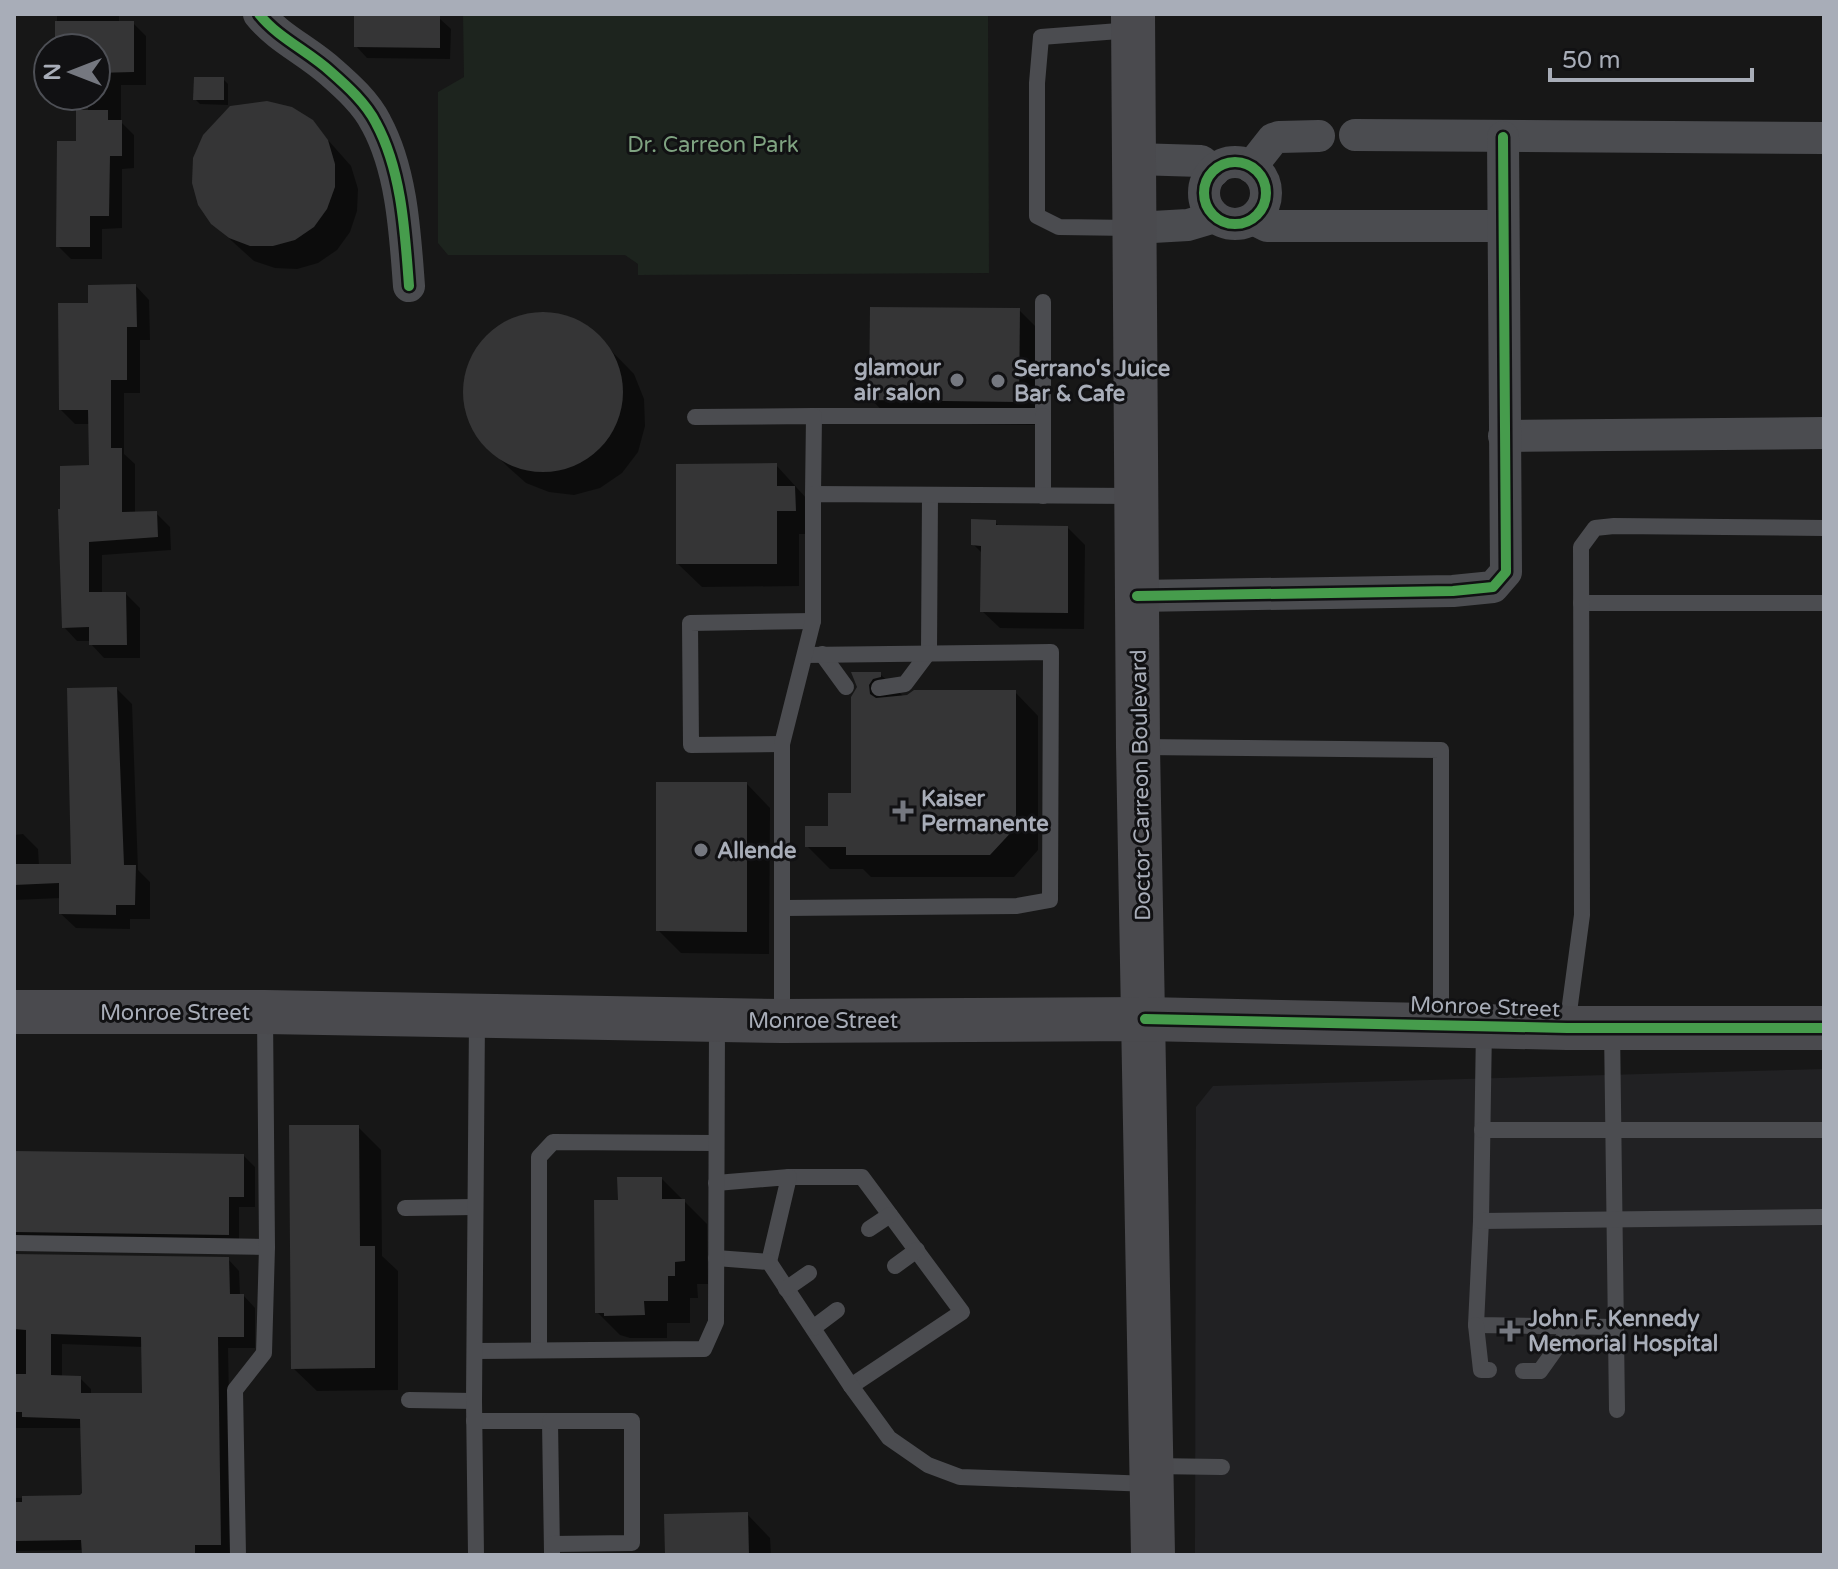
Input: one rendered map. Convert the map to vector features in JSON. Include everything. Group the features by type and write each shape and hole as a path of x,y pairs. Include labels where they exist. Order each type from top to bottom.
{"main road":[{"name":"Doctor Carreon Boulevard","path":"1133,22 1138,747 1153,1555"},
{"name":"Monroe Street","path":"14,1012 265,1012 782,1021 1145,1019 1567,1028 1824,1028"}],"street":[{"path":"259,14 269,26 313,56 348,87 376,122 392,165 401,208 409,286"},
{"path":"1355,135 1824,138"},
{"path":"1251,167 1273,139 1319,136"},
{"path":"1137,596 1453,591 1493,587 1506,572 1503,137"},
{"path":"1135,159 1201,161 1214,171"},
{"path":"1135,228 1188,225 1215,217 1233,224 1253,219 1260,211 1266,192 1259,173 1251,167 1232,162 1214,171 1208,179 1205,199 1215,217"},
{"path":"1253,219 1267,226 1503,226"},
{"path":"1504,436 1824,433"}],"lane":[{"path":"1133,22 1041,37 1037,83 1037,216 1059,227 1135,228"},
{"path":"1043,302 1043,496"},
{"path":"782,1021 782,744 813,655 814,416"},
{"path":"695,417 1043,416"},
{"path":"813,494 1136,496"},
{"path":"879,688 905,684 929,652 930,495"},
{"path":"1567,1028 1582,915 1581,547 1595,528 1824,528"},
{"path":"1581,603 1824,603"},
{"path":"782,744 691,745 690,623 813,621"},
{"path":"784,908 1017,906 1050,900 1051,652 813,655"},
{"path":"813,655 846,687"},
{"path":"1138,747 1441,750 1441,1024"},
{"path":"238,1555 235,1390 264,1353 267,1247 265,1012"},
{"path":"476,1555 477,1016"},
{"path":"475,1351 704,1349 716,1322 717,1019"},
{"path":"1484,1025 1476,1325 1481,1370 1489,1370"},
{"path":"1612,1028 1617,1410"},
{"path":"1482,1130 1824,1130"},
{"path":"539,1350 539,1157 553,1142 716,1143"},
{"path":"716,1183 789,1177 862,1177 962,1312 851,1386"},
{"path":"789,1177 769,1262 889,1438 928,1465 960,1477 1152,1475 1222,1467"},
{"path":"405,1208 475,1207"},
{"path":"869,1229 890,1215"},
{"path":"1481,1221 1824,1217"},
{"path":"14,1243 267,1247"},
{"path":"895,1266 917,1250"},
{"path":"716,1258 769,1262"},
{"path":"786,1289 809,1273"},
{"path":"813,1328 837,1310"},
{"path":"1476,1325 1616,1327"},
{"path":"1523,1371 1540,1371 1572,1326"},
{"path":"409,1400 474,1401"},
{"path":"474,1421 550,1421 632,1421 632,1543 552,1550 550,1421"}],"shaded area":[{"name":"John F. Kennedy Memorial Hospital","path":"1824,1069 1824,1555 1195,1555 1196,1107 1213,1086"}],"green space":[{"name":"Dr. Carreon Park","path":"463,14 988,14 989,273 638,275 638,264 625,255 448,255 438,243 438,92 464,77"}],"building":[{"path":"354,15 440,16 440,48 354,47"},
{"path":"55,21 134,21 134,72 112,73 112,32 55,32"},
{"path":"194,77 224,77 224,100 193,100"},
{"path":"267,101 292,107 313,120 328,140 335,164 335,187 327,209 314,227 295,240 273,246 250,246 229,238 211,224 198,205 192,183 193,158 203,135 230,106"},
{"path":"76,112 108,112 108,120 122,120 122,156 110,156 109,216 90,216 90,247 56,247 57,141 76,141"},
{"path":"136,284 137,327 127,327 127,380 111,380 111,448 122,448 122,512 157,511 158,537 89,542 89,592 126,592 127,645 89,645 89,627 62,628 58,509 60,466 89,465 88,410 59,410 58,303 88,303 88,285"},
{"path":"870,307 1020,308 1019,402 869,400"},
{"path":"543,312 573,319 599,336 616,362 623,392 616,422 599,448 573,465 543,472 513,465 487,448 470,422 463,392 470,362 487,336 513,319"},
{"path":"777,463 777,486 795,486 796,511 777,511 777,564 676,564 676,464"},
{"path":"971,519 996,520 996,525 1068,526 1068,613 980,612 981,546 971,545"},
{"path":"851,672 881,672 881,677 873,679 869,685 870,694 876,698 907,695 914,690 1016,690 1016,827 990,855 846,855 846,847 805,847 805,826 828,826 828,793 851,793 851,697 857,687"},
{"path":"117,687 124,865 136,865 135,905 116,905 116,915 59,914 59,883 14,885 14,864 71,864 67,688"},
{"path":"656,782 747,782 747,932 656,931"},
{"path":"289,1125 359,1125 360,1246 375,1246 375,1368 291,1369"},
{"path":"14,1151 244,1154 244,1197 229,1197 229,1235 14,1232"},
{"path":"617,1177 662,1177 662,1199 685,1199 685,1261 675,1262 675,1276 668,1276 668,1301 644,1301 645,1315 604,1316 604,1313 595,1313 594,1200 618,1200"},
{"path":"14,1254 229,1257 230,1294 244,1294 244,1337 218,1337 221,1545 195,1545 195,1555 82,1555 81,1540 14,1541 14,1502 22,1502 22,1496 82,1493 80,1419 22,1417 22,1412 14,1412 14,1374 26,1374 26,1330 14,1329","holes":["51,1334 141,1337 142,1393 81,1393 81,1376 51,1375"]},
{"path":"748,1512 749,1555 665,1555 664,1514"}],"cycle path":[{"path":"259,14 343,83 362,102 376,123 397,182 409,286"},
{"path":"1137,596 1453,591 1493,587 1506,572 1503,137"},
{"path":"1235,162 1257,171 1266,193 1257,215 1235,224 1213,215 1204,193 1213,171 1235,162"},
{"path":"1145,1019 1567,1028 1824,1028"}],"place":[{"name":"glamour air salon","path":"957,380"},
{"name":"Serrano's Juice Bar & Cafe","path":"998,381"},
{"name":"Kaiser Permanente","path":"903,811"},
{"name":"Allende","path":"701,850"},
{"name":"John F. Kennedy Memorial Hospital","path":"1510,1331"}]}
